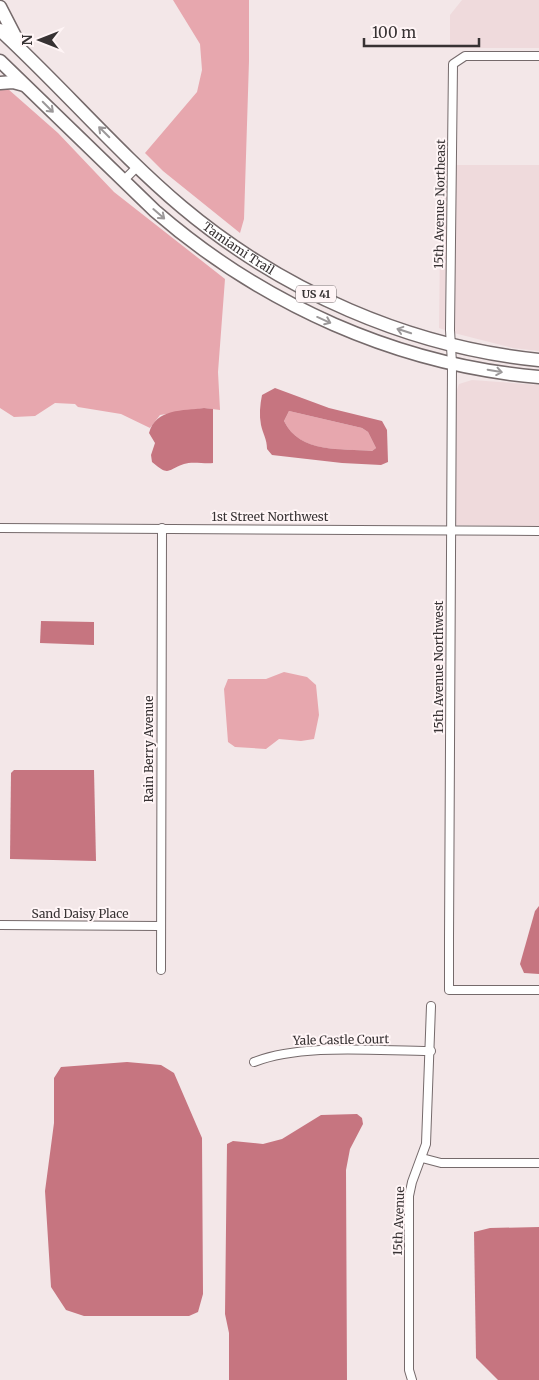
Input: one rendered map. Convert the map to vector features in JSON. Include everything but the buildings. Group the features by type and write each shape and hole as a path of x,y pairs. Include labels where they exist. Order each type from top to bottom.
{"main road":[{"path":"0,7 22,51"},
{"name":"Tamiami Trail","path":"0,30 138,166 204,224 233,246 281,276 391,327 451,344 539,360"},
{"name":"Tamiami Trail","path":"0,61 123,181 181,234 239,275 272,294 347,331 382,343 498,372 539,376"},
{"path":"0,83 13,82 26,86"}],"street":[{"name":"15th Avenue Northeast","path":"451,344 453,64 465,56 539,56"},
{"path":"123,181 138,166"},
{"name":"15th Avenue Northwest","path":"451,344 449,990 539,990"},
{"name":"1st Street Northwest","path":"0,528 539,531"},
{"name":"Rain Berry Avenue","path":"160,970 162,528"},
{"name":"Sand Daisy Place","path":"0,925 160,926"},
{"name":"15th Avenue","path":"412,1380 409,1370 409,1196 426,1144 431,1051 431,1006"},
{"name":"Yale Castle Court","path":"254,1062 274,1054 298,1051 431,1051"},
{"path":"422,1158 441,1163 539,1163"}],"shaded area":[{"path":"173,0 249,0 244,219 240,233 163,171 145,153 197,92 202,70 200,44"},
{"path":"462,0 539,0 539,48 450,48 450,15"},
{"path":"0,88 8,89 58,133 114,192 225,279 218,372 220,410 204,408 160,415 150,428 121,414 78,407 75,404 55,403 35,416 14,417 0,408"},
{"path":"441,165 447,165 445,330 439,328"},
{"path":"456,165 539,165 539,351 513,348 454,333"},
{"path":"472,380 539,385 539,527 455,525 456,393 459,384"},
{"path":"275,388 329,408 382,421 387,430 388,462 381,465 342,463 272,455 267,449 261,425 262,395","holes":["289,411 362,428 368,432 376,448 372,451 335,449 311,444 291,432 284,421"]},
{"path":"204,408 213,409 213,463 187,463 165,471 152,462 151,455 155,443 149,433 158,419 171,412"},
{"path":"289,411 362,428 368,432 376,448 372,451 347,450 310,444 291,432 284,421"},
{"path":"41,621 94,622 94,645 40,643"},
{"path":"284,672 307,677 316,685 319,715 314,739 301,741 279,739 266,749 235,747 228,742 224,689 228,679 266,679"},
{"path":"14,770 94,770 96,861 10,859 11,773"},
{"path":"539,906 539,974 524,973 520,964 535,911"},
{"path":"127,1062 161,1065 174,1073 202,1138 203,1294 198,1312 189,1316 84,1316 66,1310 51,1287 45,1191 54,1123 54,1078 61,1067"},
{"path":"357,1114 362,1118 363,1124 350,1149 346,1170 347,1380 229,1380 229,1333 225,1314 227,1144 233,1141 263,1144 282,1139 321,1115"},
{"path":"539,1227 539,1380 498,1380 476,1358 474,1232 490,1228"}]}
